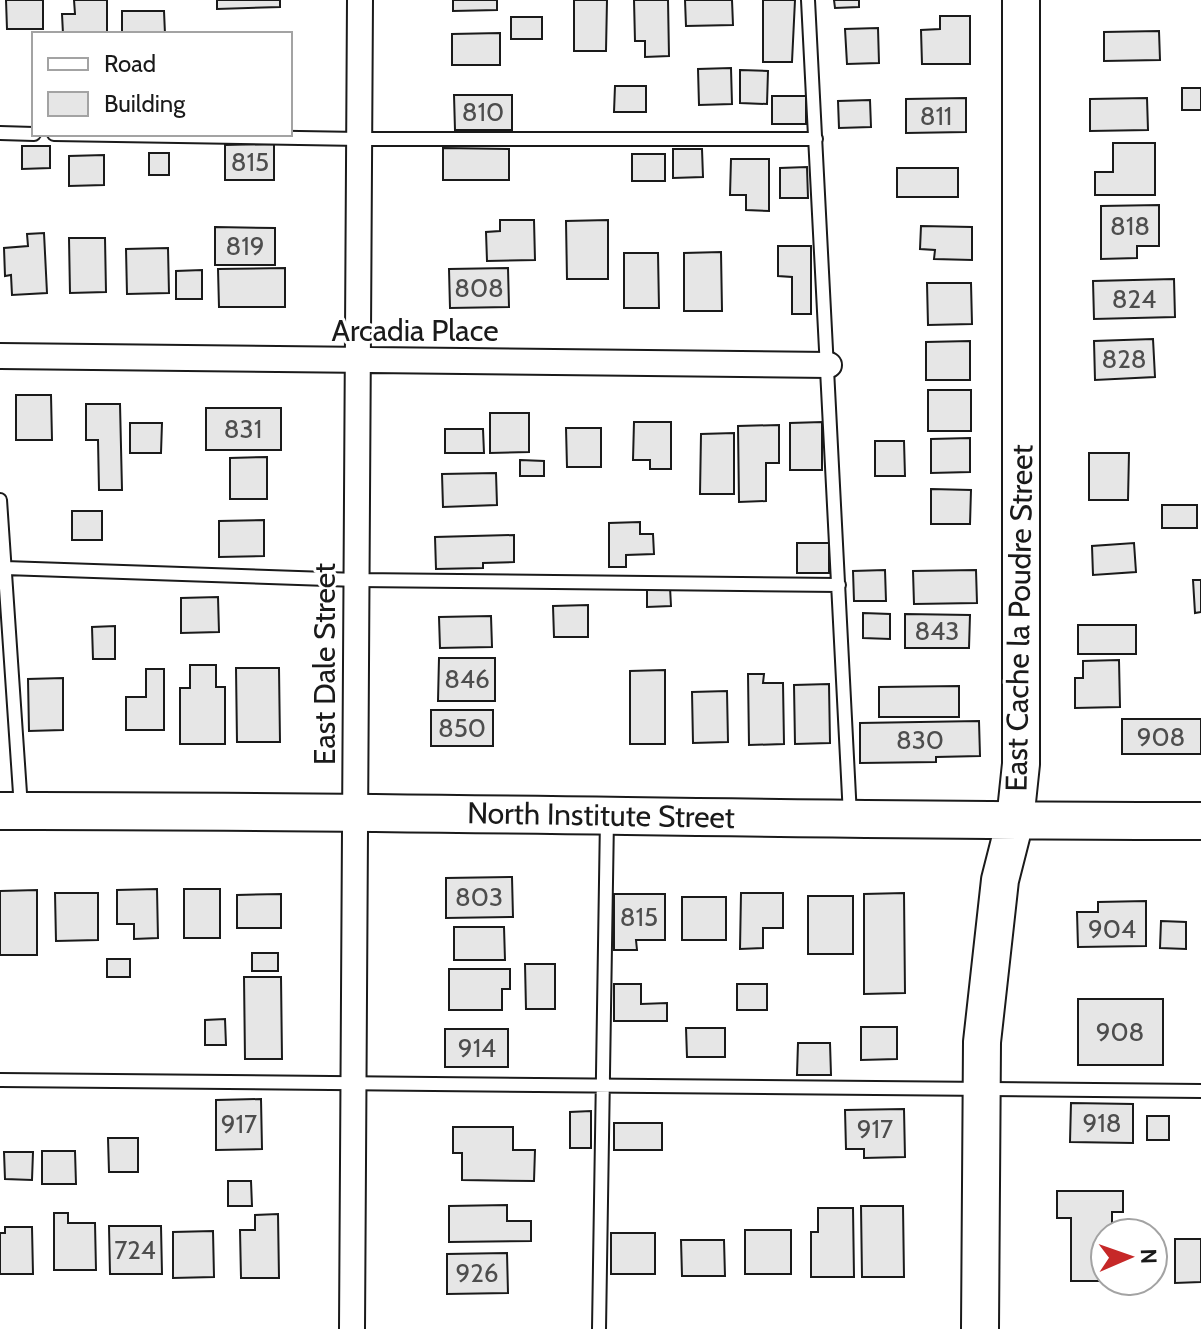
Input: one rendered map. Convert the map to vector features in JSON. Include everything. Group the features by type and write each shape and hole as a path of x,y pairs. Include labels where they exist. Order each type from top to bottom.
{"street":[{"name":"East Dale Street","path":"352,1329 360,0"},
{"name":"East Cache la Poudre Street","path":"980,1329 980,1089 1000,880 1015,821 1021,764 1021,0"},
{"name":"Arcadia Place","path":"0,356 829,365"},
{"name":"North Institute Street","path":"10,811 355,810 851,819 1201,821"}],"lane":[{"path":"808,0 851,819"},
{"path":"0,133 32,134"},
{"path":"176,136 816,139"},
{"path":"0,500 5,568 10,811"},
{"path":"5,568 357,580 839,585"},
{"path":"599,1329 607,815"},
{"path":"0,1080 354,1080 1201,1091"}],"building":[{"path":"6,0 43,0 43,29 7,29"},
{"path":"74,0 107,0 107,32 63,32 62,14 75,14"},
{"path":"217,0 280,0 280,7 217,9"},
{"path":"453,0 497,0 497,10 453,11"},
{"path":"574,0 607,0 606,51 574,51"},
{"path":"634,0 668,0 669,56 645,57 645,41 635,41"},
{"path":"685,0 732,0 733,25 686,26"},
{"path":"763,0 795,0 792,62 763,62"},
{"path":"834,0 859,0 859,7 835,8"},
{"path":"122,11 164,11 165,32 122,32"},
{"path":"940,16 970,16 970,64 922,64 921,30 940,29"},
{"path":"511,17 542,17 542,39 511,39"},
{"path":"878,28 879,63 847,64 845,29"},
{"path":"1159,31 1160,60 1104,61 1104,32"},
{"path":"500,33 500,65 452,65 452,34"},
{"path":"731,68 732,104 699,105 698,69"},
{"path":"740,70 768,71 767,104 740,103"},
{"path":"615,86 646,86 646,112 614,112"},
{"path":"1182,88 1201,88 1201,110 1182,110"},
{"path":"454,95 512,95 512,130 455,130"},
{"path":"772,96 806,96 806,124 772,124"},
{"path":"966,98 966,132 906,133 906,99"},
{"path":"1147,98 1148,130 1090,131 1090,99"},
{"path":"870,100 871,127 839,128 838,101"},
{"path":"1113,143 1155,143 1155,195 1095,195 1095,172 1113,172"},
{"path":"274,144 274,180 225,180 225,145"},
{"path":"22,146 50,146 50,168 22,169"},
{"path":"443,148 509,149 509,180 443,180"},
{"path":"673,149 702,149 703,177 673,178"},
{"path":"149,153 169,153 169,175 149,175"},
{"path":"632,154 665,154 665,181 632,181"},
{"path":"104,155 104,185 69,186 69,156"},
{"path":"731,159 769,159 769,211 746,210 746,195 730,195"},
{"path":"807,167 808,198 780,198 780,168"},
{"path":"897,168 958,168 958,197 897,197"},
{"path":"1159,205 1159,246 1137,246 1137,258 1101,259 1101,206"},
{"path":"500,220 534,220 535,260 487,261 486,232 500,231"},
{"path":"608,220 608,279 567,279 566,221"},
{"path":"921,226 972,227 972,260 934,259 935,250 920,249"},
{"path":"215,227 275,228 275,265 215,265"},
{"path":"44,233 47,293 12,295 11,275 5,276 4,248 28,246 27,234"},
{"path":"69,238 105,238 106,292 70,293"},
{"path":"778,246 811,246 811,314 792,314 792,277 778,276"},
{"path":"168,248 169,293 127,294 126,249"},
{"path":"721,252 722,311 684,311 684,253"},
{"path":"624,253 658,253 659,308 624,308"},
{"path":"285,268 285,307 219,307 218,269"},
{"path":"508,268 509,307 450,308 449,269"},
{"path":"202,270 202,299 176,299 176,271"},
{"path":"1174,279 1175,317 1094,319 1093,281"},
{"path":"927,283 971,283 972,324 928,325"},
{"path":"1153,339 1155,377 1095,380 1094,341"},
{"path":"970,341 970,380 926,380 926,342"},
{"path":"928,390 971,390 971,431 928,431"},
{"path":"16,395 51,395 52,440 16,440"},
{"path":"86,404 120,404 122,490 99,490 98,440 86,440"},
{"path":"206,408 281,408 281,450 206,450"},
{"path":"490,413 529,413 529,452 490,453"},
{"path":"634,422 671,422 671,469 650,469 650,460 633,460"},
{"path":"822,422 822,470 790,470 790,423"},
{"path":"130,423 162,423 161,453 130,453"},
{"path":"779,425 779,463 766,463 766,501 739,502 738,426"},
{"path":"566,428 601,428 601,467 567,467"},
{"path":"445,429 483,429 484,453 445,453"},
{"path":"734,433 734,494 700,494 701,434"},
{"path":"970,438 970,472 931,473 931,439"},
{"path":"875,441 904,441 905,476 875,476"},
{"path":"1089,453 1129,453 1128,500 1089,500"},
{"path":"267,457 267,499 230,499 230,458"},
{"path":"520,460 544,461 544,476 520,476"},
{"path":"496,473 497,505 443,507 442,474"},
{"path":"931,489 971,490 970,524 931,524"},
{"path":"1162,505 1197,505 1197,528 1162,528"},
{"path":"72,511 102,511 102,540 72,540"},
{"path":"264,520 264,556 219,557 219,521"},
{"path":"640,522 640,534 653,534 654,554 626,555 626,567 609,567 609,523"},
{"path":"514,535 514,562 483,563 483,568 436,569 435,537"},
{"path":"797,543 829,543 829,573 797,573"},
{"path":"1134,543 1136,572 1093,575 1092,546"},
{"path":"885,570 886,601 854,601 853,571"},
{"path":"976,570 977,603 914,604 913,571"},
{"path":"1193,580 1201,580 1201,612 1195,613"},
{"path":"647,587 670,587 671,606 647,607"},
{"path":"218,597 219,632 181,633 181,598"},
{"path":"588,605 588,637 554,637 553,606"},
{"path":"863,613 890,614 890,639 863,638"},
{"path":"905,614 970,615 969,648 905,648"},
{"path":"491,616 492,647 440,648 439,617"},
{"path":"1078,625 1136,625 1136,654 1078,654"},
{"path":"115,626 115,659 93,659 92,627"},
{"path":"439,658 495,658 495,701 438,701"},
{"path":"1119,660 1120,707 1075,708 1075,678 1083,678 1083,661"},
{"path":"190,665 216,665 216,687 225,687 225,744 180,744 180,688 190,688"},
{"path":"236,668 279,668 280,742 237,742"},
{"path":"146,669 164,669 164,730 126,730 126,697 146,697"},
{"path":"665,670 665,744 630,744 630,671"},
{"path":"748,674 764,674 763,683 783,683 784,744 749,745"},
{"path":"63,678 63,730 29,731 28,679"},
{"path":"829,684 830,743 795,744 794,685"},
{"path":"959,686 959,717 879,717 879,687"},
{"path":"727,691 728,742 693,743 692,692"},
{"path":"431,710 493,710 493,746 431,746"},
{"path":"1122,719 1201,719 1201,754 1122,754"},
{"path":"979,721 980,756 936,757 936,762 860,763 860,723"},
{"path":"512,877 513,917 446,918 446,878"},
{"path":"157,889 158,938 134,939 134,924 117,924 117,890"},
{"path":"184,889 220,889 220,938 184,938"},
{"path":"37,890 37,955 0,955 0,891"},
{"path":"55,893 98,893 98,940 56,941"},
{"path":"741,893 783,893 783,928 763,928 763,948 740,949"},
{"path":"904,893 905,993 864,994 864,894"},
{"path":"281,894 281,928 237,928 237,895"},
{"path":"614,894 665,894 665,940 636,940 637,950 614,950"},
{"path":"808,896 853,896 853,954 808,954"},
{"path":"682,897 726,897 726,940 682,940"},
{"path":"1146,901 1146,946 1078,947 1077,912 1098,912 1098,902"},
{"path":"1161,921 1186,922 1186,949 1160,948"},
{"path":"454,927 504,927 505,960 454,960"},
{"path":"252,953 278,953 278,971 252,971"},
{"path":"107,959 130,959 130,977 107,977"},
{"path":"525,964 555,964 555,1009 526,1009"},
{"path":"449,969 510,969 510,989 502,989 502,1010 449,1010"},
{"path":"244,977 281,977 282,1059 245,1059"},
{"path":"614,984 641,984 641,1004 667,1003 667,1021 614,1021"},
{"path":"737,984 767,984 767,1010 737,1010"},
{"path":"1078,999 1163,999 1163,1065 1078,1065"},
{"path":"225,1019 226,1045 205,1045 205,1020"},
{"path":"861,1027 897,1027 897,1059 861,1060"},
{"path":"686,1028 725,1028 725,1057 687,1057"},
{"path":"445,1029 508,1029 508,1067 445,1067"},
{"path":"798,1043 830,1043 831,1075 797,1075"},
{"path":"261,1099 262,1149 216,1150 216,1100"},
{"path":"1071,1103 1133,1104 1133,1143 1070,1142"},
{"path":"904,1109 905,1157 864,1158 864,1149 846,1149 845,1110"},
{"path":"591,1111 591,1148 570,1148 570,1112"},
{"path":"1147,1116 1169,1116 1169,1140 1147,1140"},
{"path":"614,1123 662,1123 662,1150 614,1150"},
{"path":"453,1127 513,1127 513,1150 535,1150 534,1181 462,1180 462,1153 453,1153"},
{"path":"108,1138 138,1138 138,1172 109,1172"},
{"path":"42,1151 75,1151 76,1184 42,1184"},
{"path":"4,1152 33,1152 32,1180 5,1179"},
{"path":"228,1181 251,1181 252,1206 228,1206"},
{"path":"1057,1191 1123,1191 1123,1212 1112,1212 1112,1217 1089,1217 1089,1281 1071,1281 1071,1218 1057,1218"},
{"path":"507,1205 507,1221 531,1221 531,1241 449,1242 449,1206"},
{"path":"861,1206 903,1206 904,1277 862,1277"},
{"path":"818,1208 853,1208 854,1277 811,1277 811,1232 818,1232"},
{"path":"54,1213 68,1213 68,1223 95,1223 96,1270 54,1270"},
{"path":"278,1214 279,1278 241,1278 240,1230 255,1230 255,1215"},
{"path":"109,1226 161,1226 162,1274 110,1274"},
{"path":"5,1227 32,1227 33,1274 0,1274 0,1233 5,1233"},
{"path":"745,1230 791,1230 791,1274 745,1274"},
{"path":"213,1231 214,1277 173,1278 173,1232"},
{"path":"611,1233 655,1233 655,1274 611,1274"},
{"path":"1175,1239 1201,1239 1201,1282 1175,1283"},
{"path":"681,1240 724,1240 725,1276 682,1276"},
{"path":"507,1253 508,1293 447,1294 447,1254"}]}
